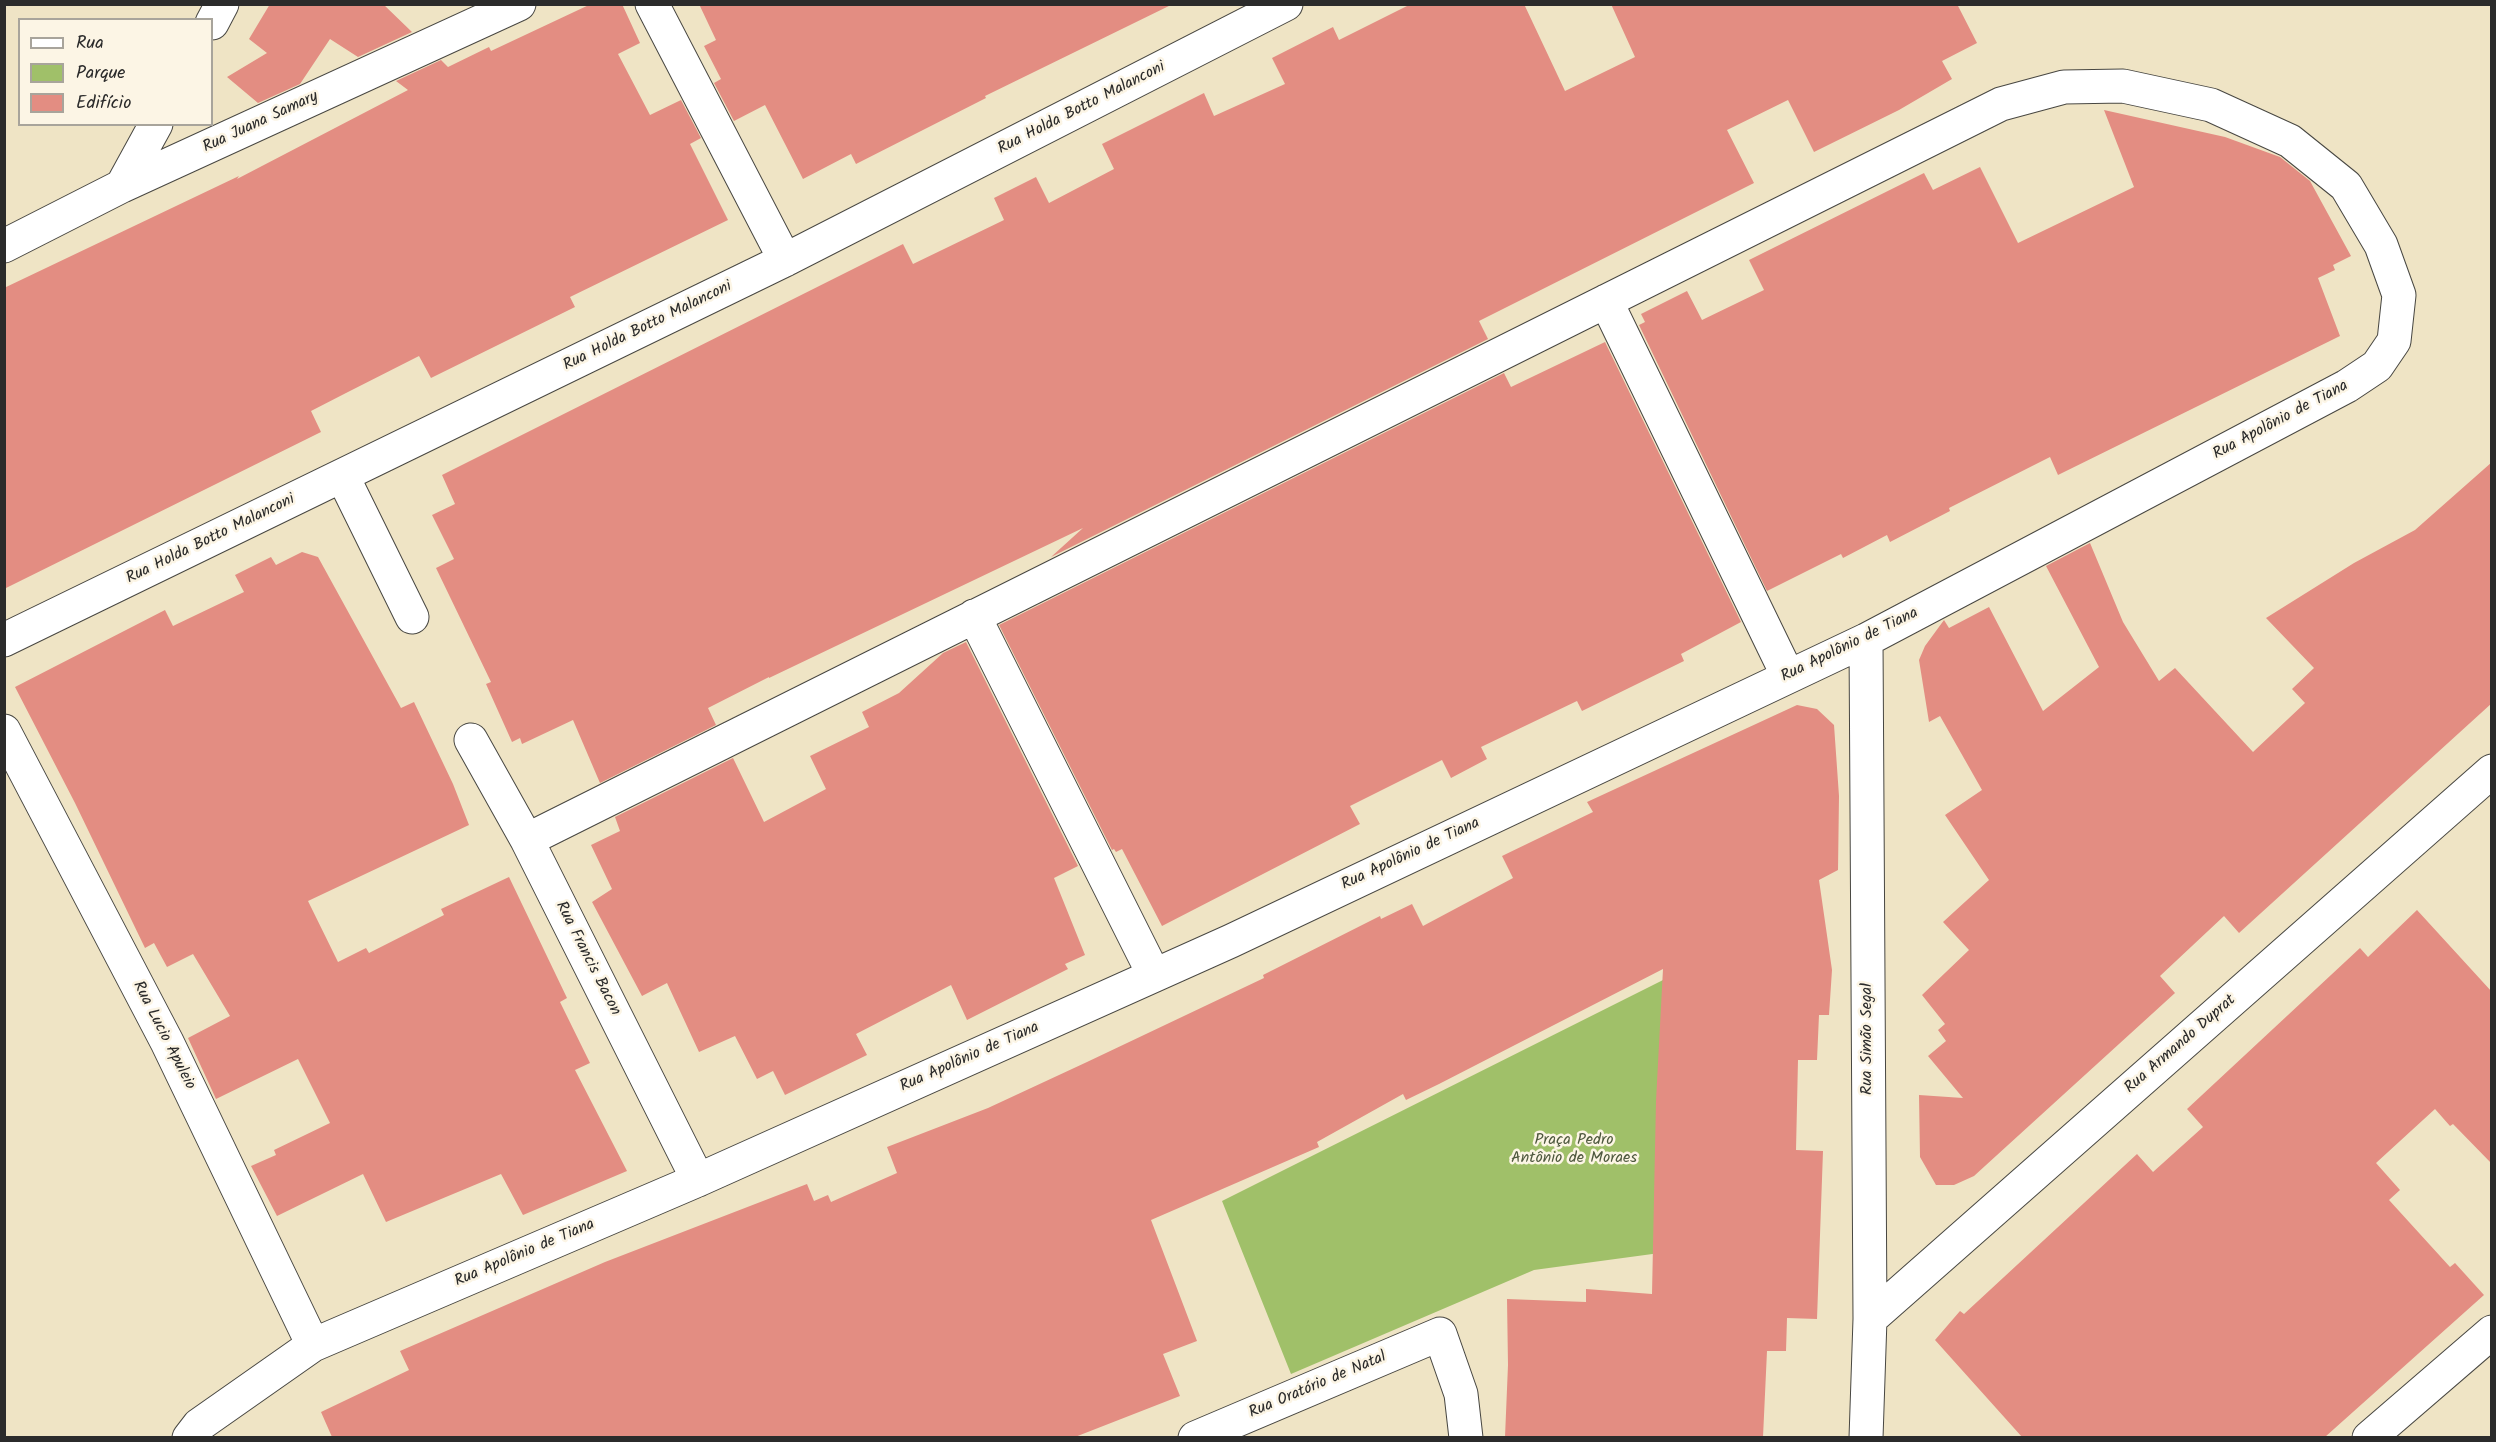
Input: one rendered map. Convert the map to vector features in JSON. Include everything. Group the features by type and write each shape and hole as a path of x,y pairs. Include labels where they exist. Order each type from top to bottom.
{"street":[{"path":"213,21 222,4"},
{"name":"Rua Juana Samary","path":"4,246 122,186 519,4"},
{"path":"652,4 785,260"},
{"name":"Rua Holda Botto Malanconi","path":"4,640 785,260 1286,4"},
{"name":"Rua Apolônio de Tiana","path":"189,1437 200,1425 312,1345 698,1180 1154,975 1866,640 2347,386 2377,366 2394,341 2399,296 2381,245 2346,186 2290,141 2211,105 2123,86 2064,87 2001,104 527,840"},
{"path":"122,186 155,126"},
{"path":"1606,302 1788,676"},
{"path":"343,477 412,617"},
{"path":"974,616 1154,975"},
{"name":"Rua Simão Segal","path":"1866,640 1870,1319 1866,1437"},
{"name":"Rua Lucio Apuleio","path":"4,731 167,1042 312,1345"},
{"name":"Rua Francis Bacon","path":"471,740 527,840 698,1180"},
{"name":"Rua Armando Duprat","path":"1870,1319 2492,771"},
{"path":"2369,1437 2492,1332"},
{"name":"Rua Oratório de Natal","path":"1195,1437 1440,1334 1461,1394 1466,1437"}],"green space":[{"name":"Praça Pedro Antônio de Moraes","path":"1697,963 1682,1250 1534,1270 1291,1374 1222,1201"}],"building":[{"path":"270,4 383,4 412,32 358,57 330,39 300,84 258,103 227,77 267,53 249,39"},
{"path":"591,4 622,4 640,43 618,54 650,115 681,100 701,138 690,144 728,220 570,297 575,307 431,378 419,356 346,393 311,411 321,432 4,589 4,288 239,176 237,179 408,90 396,81 441,60 448,67 489,47 491,51"},
{"path":"699,4 1173,4 985,96 986,98 856,164 851,154 803,179 765,105 734,121 714,83 721,79 704,46 716,40"},
{"path":"1411,4 1524,4 1565,91 1635,57 1611,4 1957,4 1977,43 1942,61 1952,79 1899,110 1814,152 1788,100 1727,130 1754,183 1479,321 1488,339 1051,557 1083,528 769,677 708,708 716,725 600,783 573,720 522,744 520,738 512,742 486,684 491,682 436,568 454,559 432,515 455,504 442,475 903,244 913,264 1004,220 994,198 1036,177 1049,203 1114,169 1102,144 1204,93 1214,116 1285,84 1272,58 1333,27 1339,40"},
{"path":"2104,110 2225,137 2280,157 2310,181 2351,256 2333,265 2335,270 2318,278 2340,336 2058,475 2050,457 1949,508 1950,511 1890,542 1887,535 1843,558 1841,554 1767,591 1639,325 1645,322 1641,314 1687,291 1702,320 1764,290 1749,260 1924,173 1933,190 1980,167 2018,243 2134,187"},
{"path":"1605,342 1741,622 1681,654 1684,661 1582,711 1577,701 1481,747 1487,759 1451,778 1442,760 1350,806 1360,824 1162,926 1122,849 1116,852 1112,850 999,625 1504,373 1511,387"},
{"path":"2492,462 2492,703 2239,933 2224,916 2160,976 2175,993 1974,1176 1954,1185 1936,1185 1920,1157 1919,1095 1963,1098 1928,1056 1946,1041 1938,1030 1945,1024 1922,995 1969,950 1943,922 1989,880 1945,815 1982,790 1940,716 1929,722 1919,660 1925,646 1944,620 1949,628 1989,607 2043,711 2099,667 2046,566 2090,543 2123,622 2159,681 2175,668 2253,752 2305,703 2292,689 2314,668 2266,618 2354,563 2415,530"},
{"path":"302,552 318,557 401,708 414,702 453,784 469,825 308,901 338,962 366,948 369,953 444,915 441,909 509,877 567,998 560,1002 590,1063 575,1070 627,1171 523,1215 501,1174 386,1222 363,1174 277,1216 251,1166 276,1155 274,1150 330,1123 298,1059 216,1099 188,1038 230,1016 193,954 167,967 154,943 145,948 75,803 15,687 165,610 173,626 244,592 235,575 271,557 276,565"},
{"path":"966,642 1078,866 1054,878 1085,955 1065,964 1068,969 967,1020 951,985 856,1034 867,1055 785,1095 773,1071 757,1079 735,1036 699,1052 667,983 642,996 592,902 612,889 591,845 620,831 615,817 733,758 764,822 826,789 810,756 869,727 862,712 899,693 943,653"},
{"path":"1797,705 1817,709 1834,725 1839,796 1838,870 1819,880 1832,970 1829,1015 1819,1015 1817,1060 1798,1060 1796,1150 1823,1151 1817,1319 1787,1318 1786,1351 1767,1351 1763,1437 1505,1437 1508,1365 1507,1299 1586,1302 1586,1289 1652,1294 1656,1101 1663,969 1406,1100 1403,1094 1317,1142 1319,1147 1151,1220 1197,1341 1163,1354 1180,1396 1075,1437 332,1437 321,1412 409,1370 400,1351 605,1262 807,1184 814,1201 828,1195 831,1202 897,1173 887,1147 988,1108 1087,1062 1264,978 1263,975 1380,916 1381,919 1412,904 1423,926 1513,878 1502,856 1593,812 1587,802"},
{"path":"2417,910 2492,992 2492,1164 2453,1124 2450,1126 2435,1109 2376,1163 2400,1190 2389,1200 2450,1267 2455,1263 2484,1295 2325,1437 2022,1437 1935,1340 1960,1311 1964,1314 2137,1154 2153,1172 2203,1127 2187,1109 2360,948 2368,957"}]}
